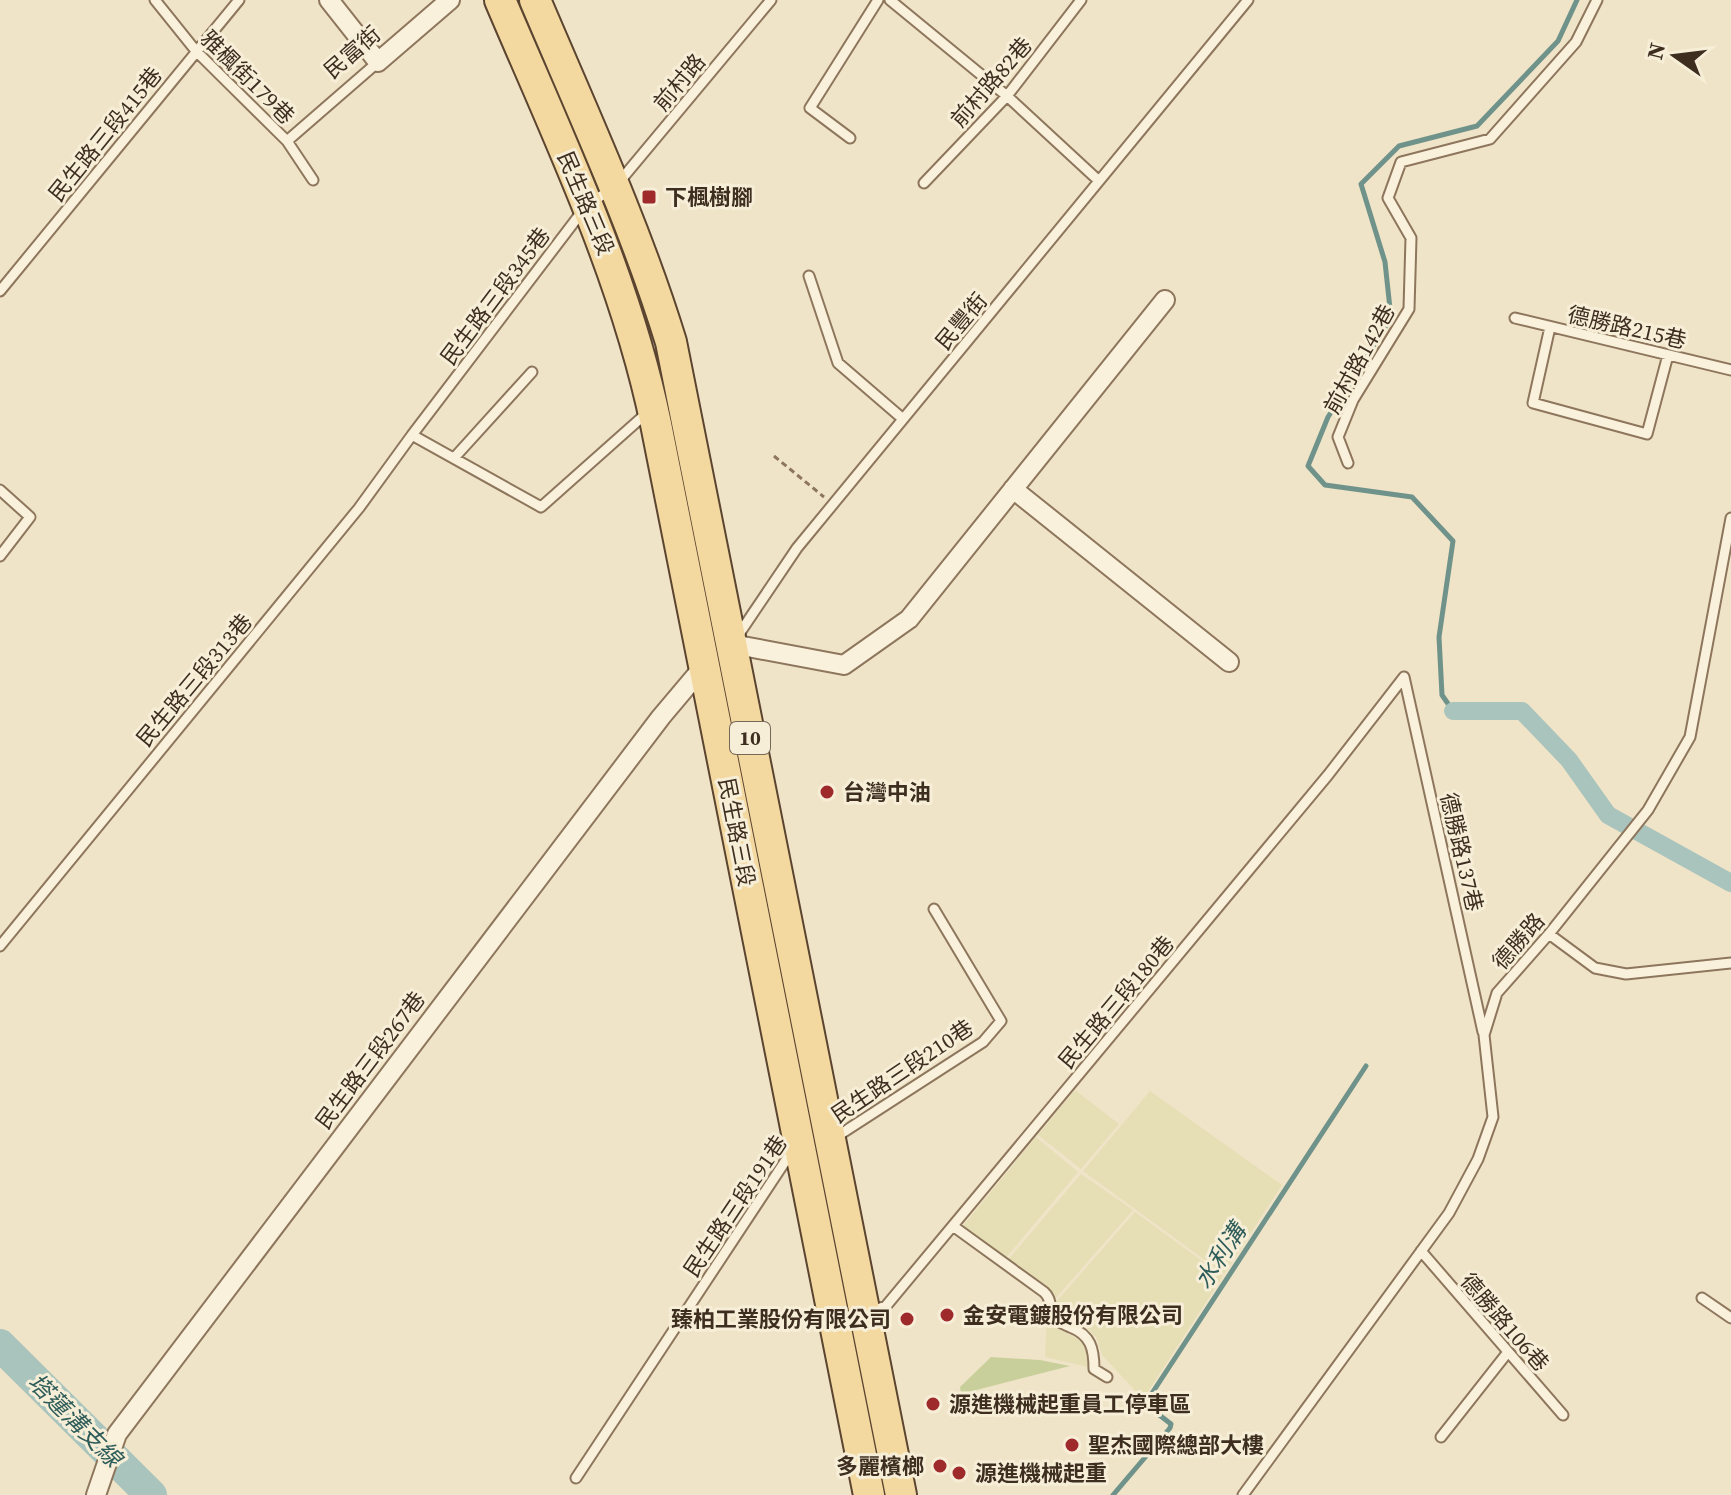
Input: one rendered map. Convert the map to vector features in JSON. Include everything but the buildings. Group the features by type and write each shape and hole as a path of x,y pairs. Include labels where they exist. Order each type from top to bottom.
{"main road":[{"name":"民生路三段","path":"500,0 619,285 652,408 718,655 831,1140 901,1495"},
{"name":"民生路三段","path":"535,0 651,276 671,342 718,655 799,1140 869,1495"}],"street":[{"path":"329,0 378,62"},
{"name":"民富街","path":"378,62 450,0"},
{"path":"718,655 844,665 909,619 1165,300"},
{"path":"1013,489 1229,662"},
{"name":"民生路三段267巷","path":"96,1495 117,1434 661,717 718,655"}],"lane":[{"name":"雅楓街179巷","path":"155,0 196,51 287,141 313,180"},
{"name":"民生路三段415巷","path":"0,291 239,0"},
{"name":"前村路","path":"615,187 771,0"},
{"path":"850,138 810,108 878,0"},
{"path":"890,0 1007,96 1099,181"},
{"name":"前村路82巷","path":"924,183 1007,96 1081,0"},
{"name":"民豐街","path":"718,655 797,548 1248,0"},
{"name":"前村路142巷","path":"1348,463 1338,437 1353,400 1409,309 1411,238 1388,198 1401,162 1490,139 1576,42 1597,0"},
{"name":"民富街","path":"287,141 378,62"},
{"name":"民生路三段345巷","path":"412,435 587,205 615,187"},
{"path":"809,276 838,363 903,419"},
{"name":"德勝路215巷","path":"1515,318 1731,370"},
{"path":"1550,327 1533,403 1647,434 1668,355"},
{"path":"454,458 532,372"},
{"path":"412,435 541,507 652,408"},
{"name":"民生路三段313巷","path":"0,946 359,508 412,435"},
{"path":"0,490 30,517 0,556"},
{"name":"德勝路","path":"1243,1495 1449,1213 1478,1159 1493,1117 1484,1035 1497,993 1549,934 1648,810 1690,737 1731,518"},
{"name":"德勝路137巷","path":"1404,677 1484,1035"},
{"name":"民生路三段180巷","path":"835,1321 886,1306 1328,775 1404,677"},
{"name":"民生路三段210巷","path":"831,1140 983,1042 1001,1021 934,909"},
{"path":"1549,934 1595,968 1626,974 1731,963"},
{"name":"民生路三段191巷","path":"576,1478 799,1140 831,1140"},
{"path":"953,1226 1044,1292 1049,1297 1055,1317 1091,1342 1094,1369 1107,1377"},
{"name":"德勝路106巷","path":"1421,1251 1563,1415"},
{"path":"1702,1298 1731,1318"},
{"path":"1441,1437 1508,1352"}],"path":[{"path":"774,456 833,504"}],"shaded area":[{"path":"1075,1090 1119,1124 1081,1169 1038,1135"},
{"path":"1150,1091 1282,1185 1224,1274 1083,1171"},
{"path":"1036,1137 1078,1172 1004,1260 962,1227"},
{"path":"1081,1174 1133,1210 1055,1299 1047,1287 1007,1261"},
{"path":"1135,1212 1223,1276 1143,1399 1102,1355 1096,1337 1086,1327 1064,1317 1056,1308 1056,1302"},
{"path":"1047,1314 1058,1329 1085,1346 1088,1367 1045,1357"}],"green space":[{"path":"991,1357 1040,1360 1070,1366 961,1394 960,1387"}],"waterway":[{"path":"1453,711 1442,695 1439,637 1453,541 1412,497 1325,485 1308,466 1328,417 1391,318 1385,262 1361,184 1399,146 1477,126 1558,41 1577,0"},
{"path":"1453,711 1522,711 1569,760 1608,815 1731,883"},
{"name":"水利溝","path":"1113,1495 1170,1428 1171,1424 1145,1404 1366,1066"},
{"name":"塔蓮溝支線","path":"0,1345 151,1495"}],"place":[{"name":"下楓樹腳","path":"649,197"},
{"name":"台灣中油","path":"827,792"},
{"name":"金安電鍍股份有限公司","path":"947,1315"},
{"name":"臻柏工業股份有限公司","path":"907,1319"},
{"name":"源進機械起重員工停車區","path":"933,1404"},
{"name":"聖杰國際總部大樓","path":"1072,1445"},
{"name":"多麗檳榔","path":"940,1466"},
{"name":"源進機械起重","path":"959,1473"}]}
